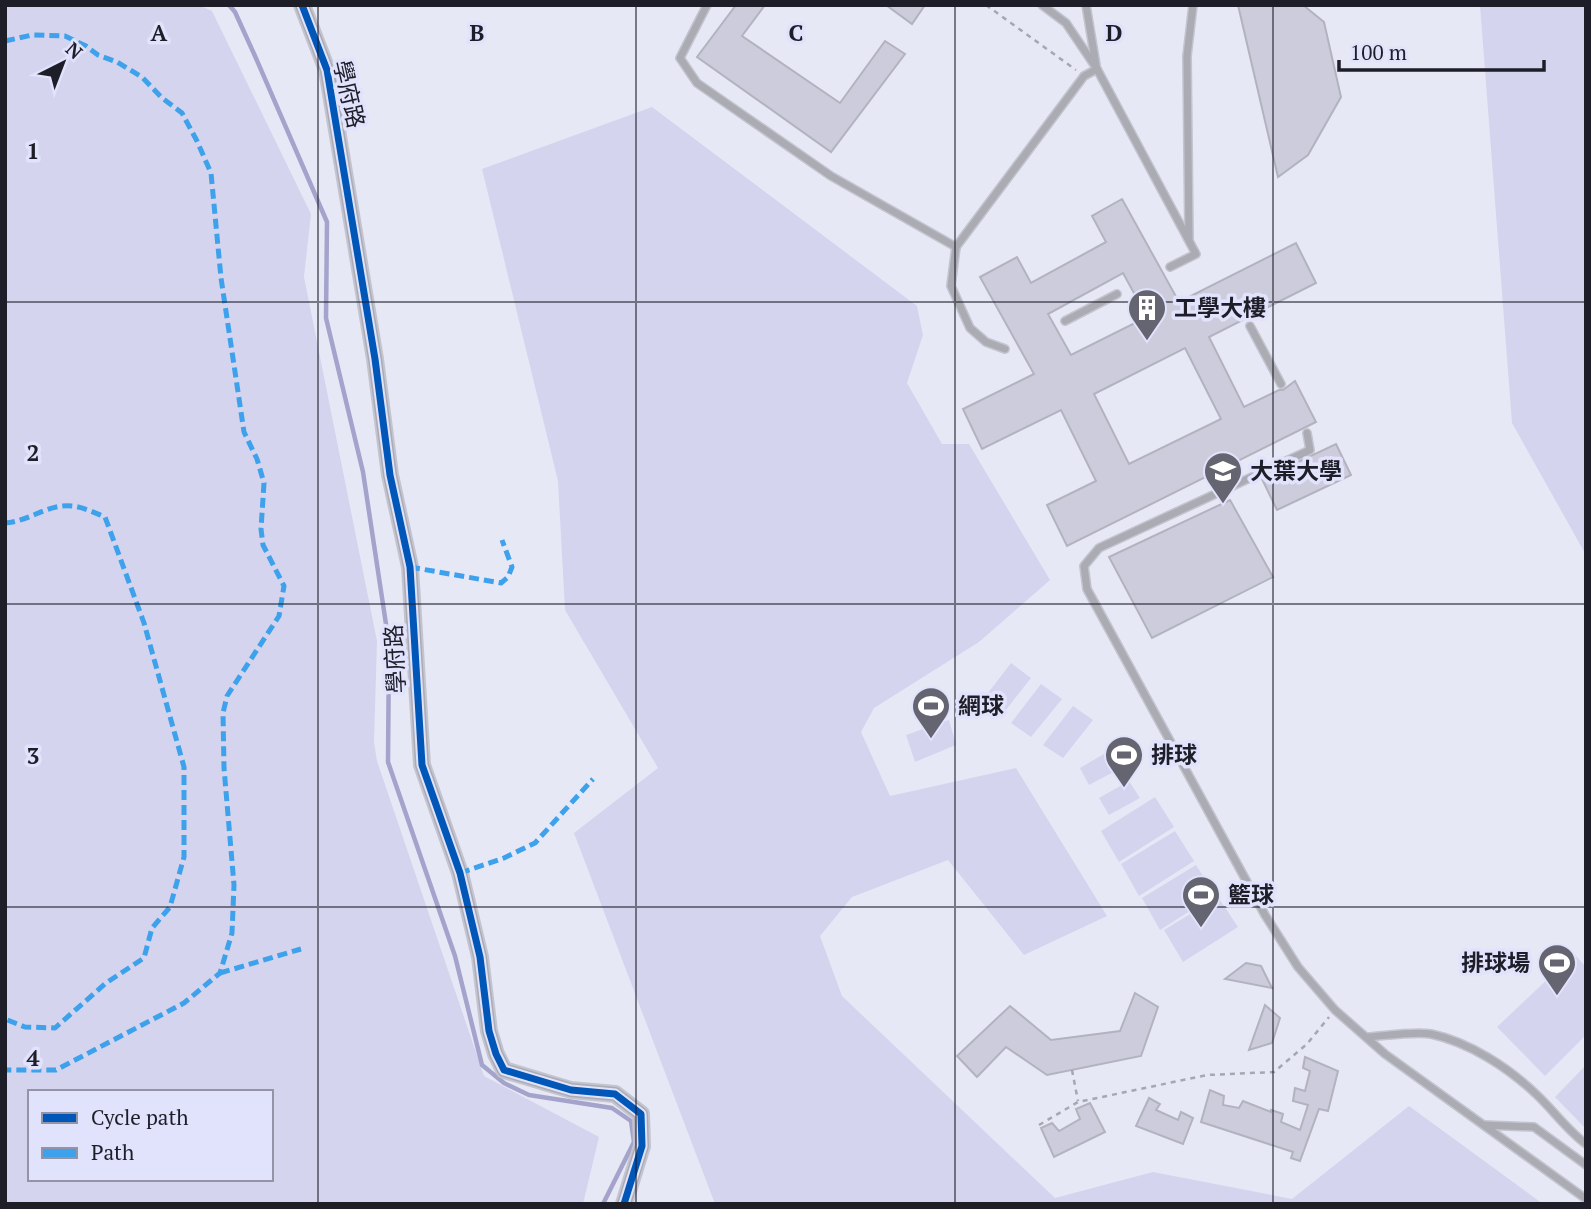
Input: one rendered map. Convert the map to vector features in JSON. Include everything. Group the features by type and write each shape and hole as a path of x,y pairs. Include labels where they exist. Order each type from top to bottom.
{"street":[{"name":"學府路","path":"302,5 327,70 375,359 390,475 410,567 422,765 460,873 480,957 489,1031 504,1070 571,1090 615,1094 641,1114 642,1146 624,1204"}],"lane":[{"path":"1042,5 1066,23 1097,69 1196,254 1170,267"},
{"path":"1086,5 1097,69"},
{"path":"1189,243 1187,56 1193,5"},
{"path":"706,6 680,58 697,83 831,176 956,247"},
{"path":"1005,349 986,342 970,328 951,286 956,247 1084,76 1097,69"},
{"path":"1065,321 1117,294"},
{"path":"1250,326 1281,384"},
{"path":"1307,433 1310,450 1099,548 1084,566 1087,589 1265,915 1298,967 1335,1010 1385,1054 1586,1199"},
{"path":"1367,1037 1429,1033 1468,1046 1517,1078 1535,1093 1570,1132 1586,1144"},
{"path":"1483,1125 1534,1128 1586,1165"}],"path":[{"path":"986,5 1084,76"},
{"path":"1039,1125 1078,1102 1207,1074 1274,1072 1307,1044 1335,1010"},
{"path":"1072,1070 1078,1102"}],"shaded area":[{"path":"5,5 199,5 212,11 311,214 304,277 377,641 374,742 377,761 484,1076 599,1137 583,1204 5,1204"},
{"path":"1480,5 1586,5 1586,555 1512,423"},
{"path":"652,107 917,306 923,335 907,383 942,444 969,444 1050,580 979,642 874,708 861,732 890,796 1016,768 1107,916 1024,955 948,860 852,897 820,936 842,996 1055,1198 1153,1172 1292,1199 1409,1106 1543,1204 715,1204 574,833 658,768 565,610 558,481 482,169"},
{"name":"網球","path":"1011,663 1031,678 1001,716 981,702"},
{"name":"網球","path":"1041,684 1062,699 1031,737 1011,723"},
{"name":"網球","path":"1073,706 1093,720 1063,758 1043,745"},
{"name":"網球","path":"949,720 956,745 915,762 906,735"},
{"name":"排球","path":"1109,751 1121,768 1089,785 1080,768"},
{"name":"排球","path":"1129,781 1140,798 1109,815 1099,798"},
{"path":"1155,797 1174,827 1119,862 1101,831"},
{"name":"籃球","path":"1175,831 1194,861 1139,896 1121,864"},
{"name":"籃球","path":"1196,865 1215,895 1160,930 1142,898"},
{"name":"籃球","path":"1218,897 1238,927 1183,962 1164,930"},
{"name":"排球場","path":"1574,954 1586,967 1586,1035 1545,1076 1497,1027"},
{"path":"1586,1065 1586,1129 1555,1097"}],"building":[{"path":"736,5 765,5 742,36 840,103 885,41 905,54 831,152 697,57"},
{"path":"886,5 925,5 912,24"},
{"path":"1238,5 1303,5 1324,22 1341,97 1308,155 1278,177"},
{"path":"1122,199 1179,302 1296,243 1316,283 1209,337 1244,407 1283,390 1295,381 1316,422 1067,546 1047,505 1096,481 1061,410 982,449 963,409 1034,374 980,277 1017,257 1031,283 1106,242 1092,216","holes":["1123,273 1147,317 1071,355 1048,314","1185,348 1221,419 1129,464 1094,394"]},
{"path":"1336,444 1351,475 1277,510 1262,479"},
{"path":"1230,500 1273,577 1152,638 1109,557"},
{"path":"1246,963 1261,966 1272,988 1225,979"},
{"path":"1135,993 1158,1007 1141,1056 1047,1075 1006,1047 977,1077 957,1056 1010,1006 1051,1040 1120,1031"},
{"path":"1265,1005 1280,1018 1272,1043 1249,1050"},
{"path":"1305,1057 1338,1071 1328,1111 1319,1109 1300,1161 1291,1158 1293,1152 1201,1122 1210,1090 1224,1096 1223,1105 1239,1108 1243,1101 1271,1110 1283,1114 1281,1122 1300,1130 1308,1105 1293,1101 1295,1088 1305,1091 1310,1071 1303,1068"},
{"path":"1149,1098 1160,1104 1156,1110 1178,1120 1181,1112 1193,1118 1183,1144 1136,1126"},
{"path":"1090,1103 1105,1132 1054,1157 1041,1128 1052,1123 1059,1131 1080,1119 1076,1109"}],"waterway":[{"path":"229,5 235,12 255,56 327,222 326,318 363,472 389,644 388,762 455,956 482,1065 504,1083 529,1095 612,1108 631,1121 634,1142 603,1204"}],"marked path":[{"path":"5,41 32,35 65,36 98,55 117,62 142,77 162,98 182,113 197,141 211,173 221,278 244,432 257,459 264,483 261,529 263,545 284,586 279,616 227,696 223,713 224,768 234,885 232,933 220,973 184,1003 56,1070 5,1070"},
{"path":"5,523 63,506 80,508 105,517 144,623 184,767 184,857 170,907 152,928 144,958 106,983 55,1028 25,1027 5,1019"},
{"path":"410,567 501,583 508,577 512,567 502,540"},
{"path":"460,873 504,858 535,843 593,779"},
{"path":"220,973 301,949"}],"cycle path":[{"path":"302,5 327,70 375,359 390,475 410,567 422,765 460,873 480,957 489,1031 504,1070 571,1090 615,1094 641,1114 642,1146 624,1204"}],"place":[{"name":"工學大樓","path":"1147,342"},
{"name":"大葉大學","path":"1223,505"},
{"name":"網球","path":"931,740"},
{"name":"排球","path":"1124,789"},
{"name":"籃球","path":"1201,929"},
{"name":"排球場","path":"1557,997"}]}
